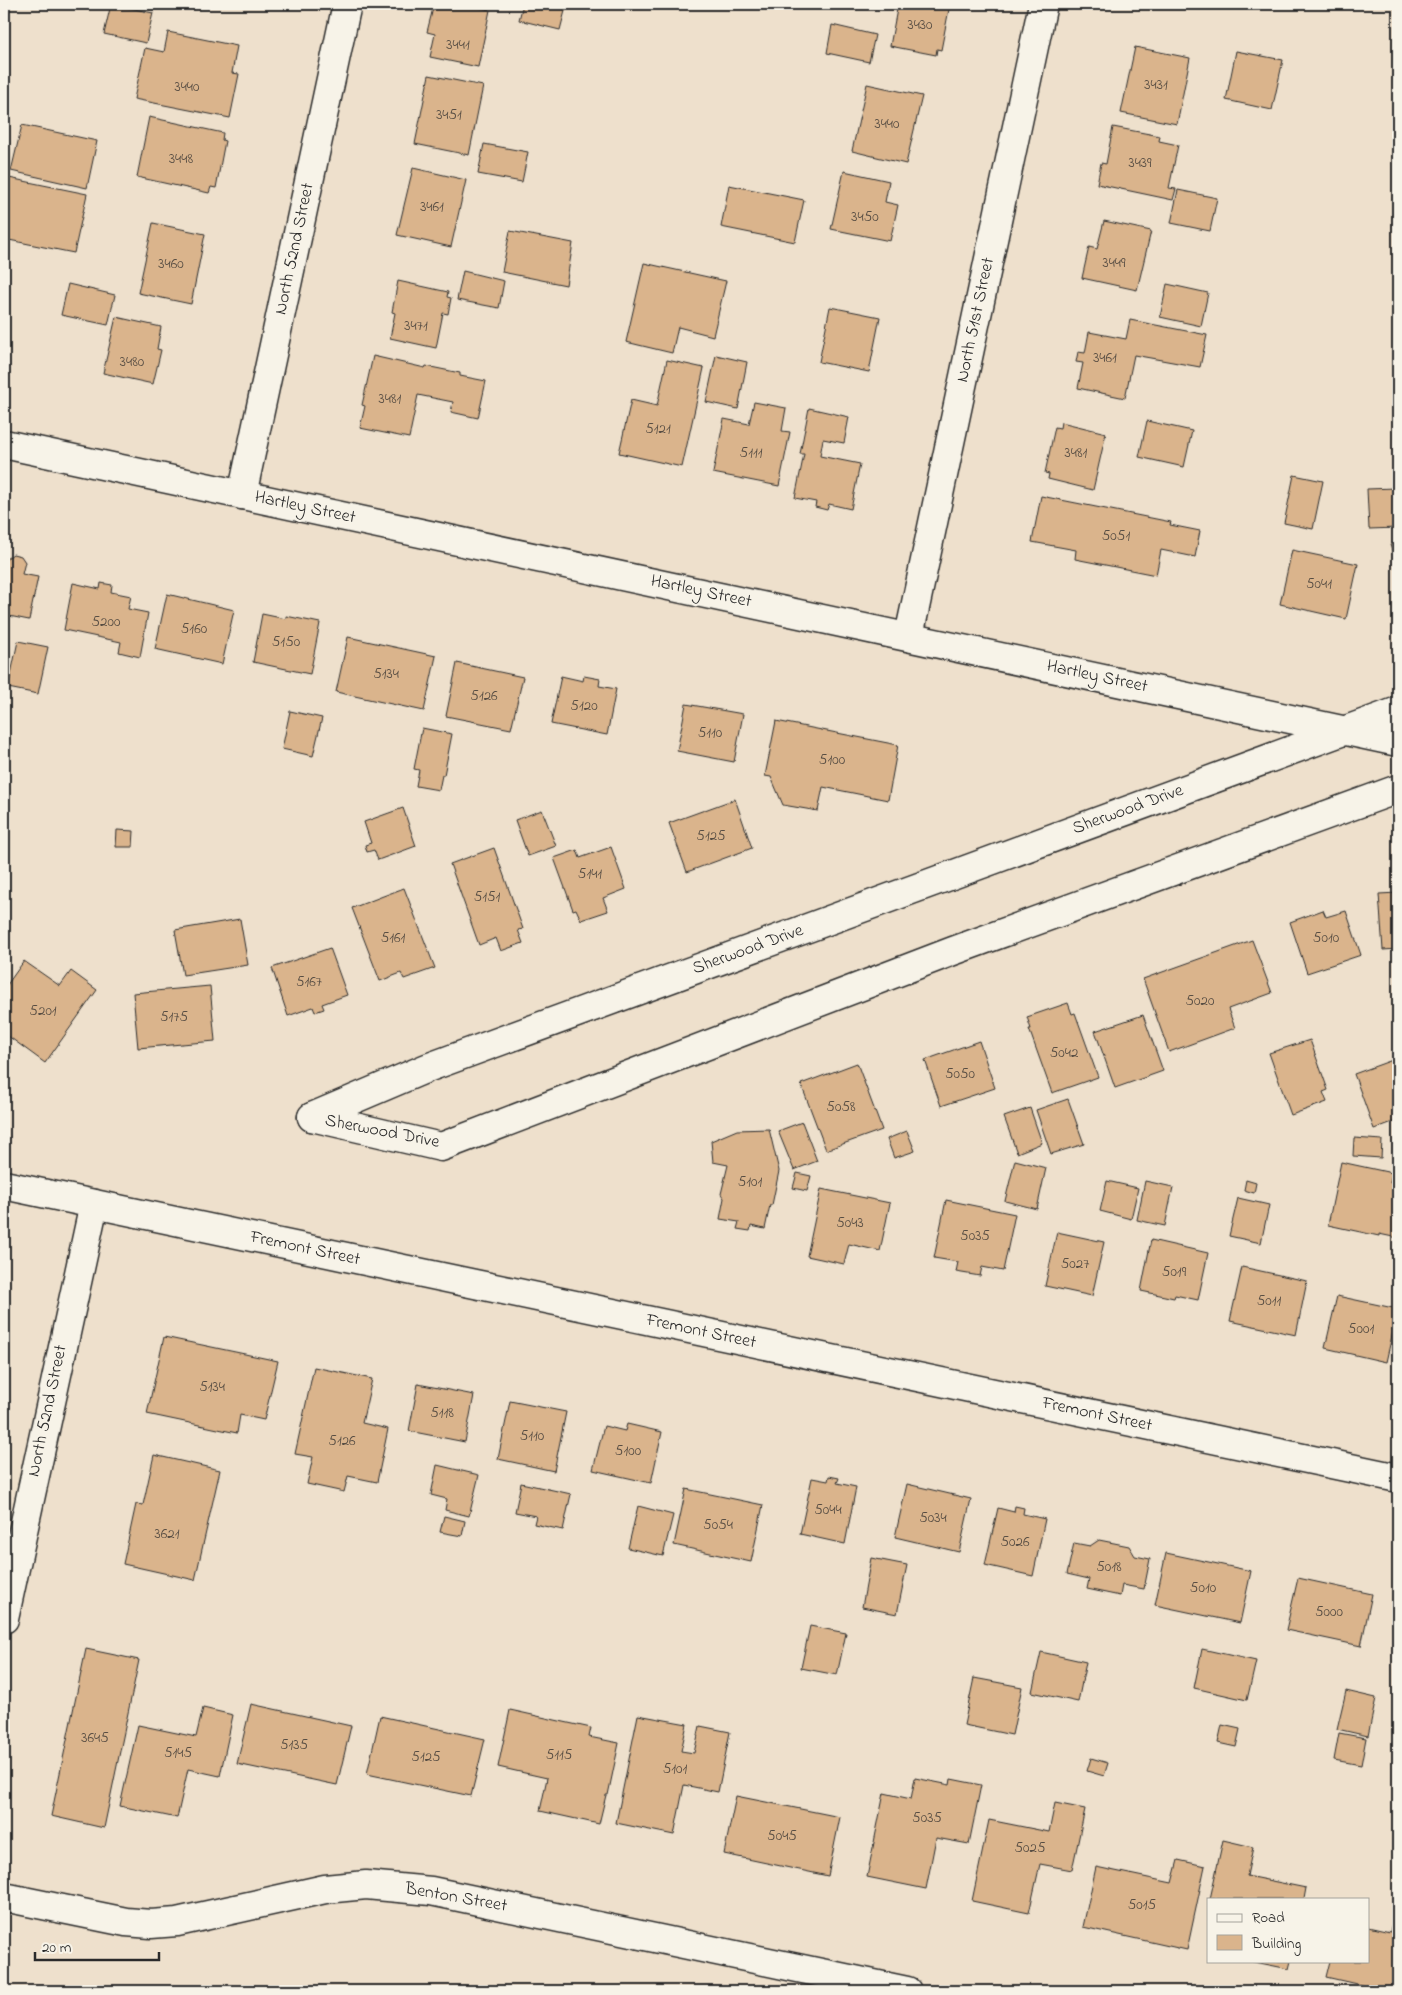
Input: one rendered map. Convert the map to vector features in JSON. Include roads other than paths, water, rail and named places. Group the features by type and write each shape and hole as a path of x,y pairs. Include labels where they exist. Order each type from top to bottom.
{"street":[{"name":"North 52nd Street","path":"242,495 347,4"},
{"name":"North 51st Street","path":"909,636 1043,4"},
{"name":"Hartley Street","path":"4,444 1398,742"},
{"name":"Sherwood Drive","path":"1398,711 427,1068 312,1117 441,1147 943,954 1398,789"},
{"name":"Fremont Street","path":"4,1185 1398,1478"},
{"name":"North 52nd Street","path":"4,1619 94,1204"},
{"name":"Benton Street","path":"4,1897 126,1922 151,1924 177,1922 325,1890 366,1885 398,1887 430,1891 907,1991"}]}
